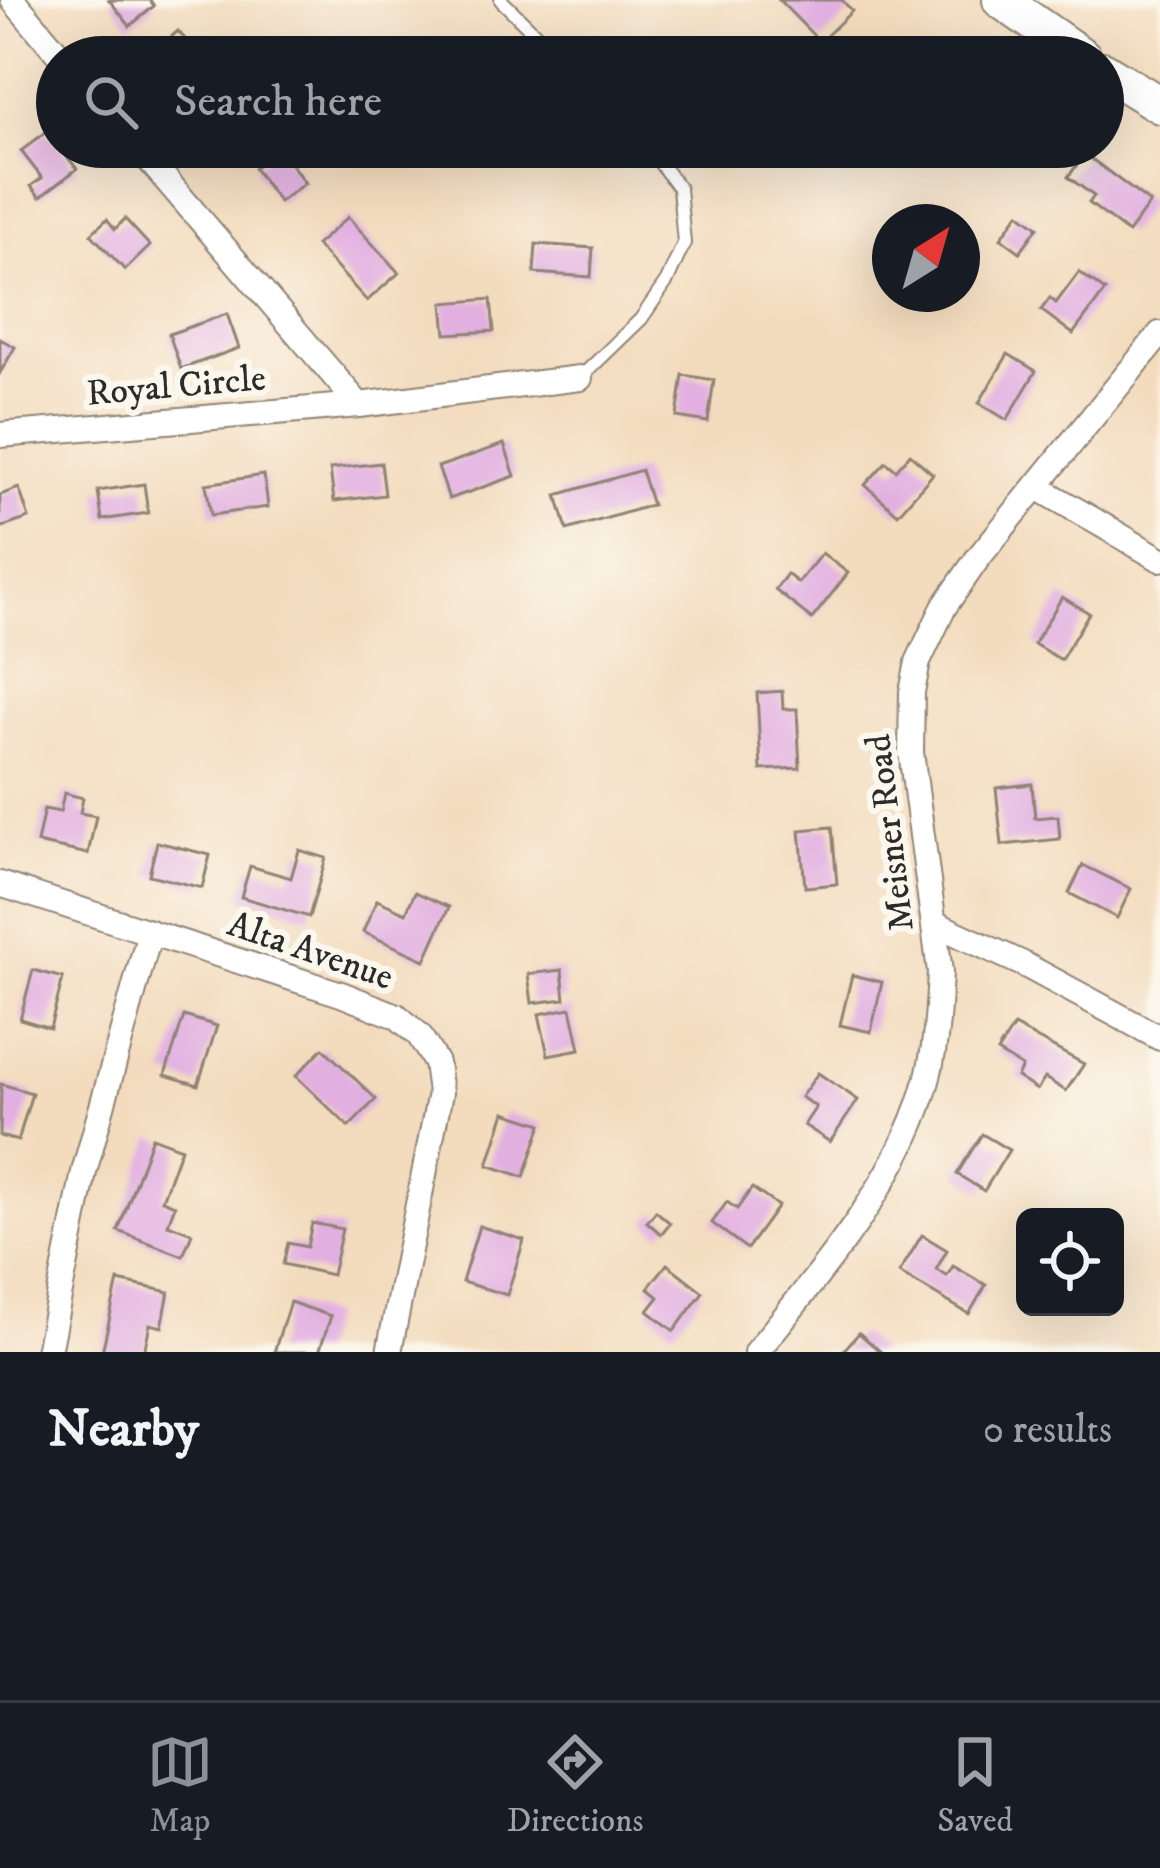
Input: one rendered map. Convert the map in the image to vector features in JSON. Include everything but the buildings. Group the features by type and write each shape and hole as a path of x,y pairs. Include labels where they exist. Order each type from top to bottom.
{"street":[{"path":"13,0 43,36"},
{"path":"1000,0 1052,36"},
{"path":"1124,83 1160,105"},
{"name":"Royal Circle","path":"156,168 358,405"},
{"name":"Meisner Road","path":"756,1352 848,1235 914,1119 926,1087 938,1008 936,924 911,752 911,705 918,662 944,608 978,558 1160,334"},
{"name":"Royal Circle","path":"0,435 358,405 580,377"},
{"path":"1036,487 1160,559"},
{"name":"Alta Avenue","path":"0,884 341,994 397,1016 419,1035 436,1063 440,1093 389,1352"},
{"path":"936,924 1023,964 1160,1038"},
{"path":"48,1352 84,1172 150,932"}],"lane":[{"path":"501,0 538,36"},
{"path":"580,377 641,319 667,281 683,243 679,188 664,168"}]}
